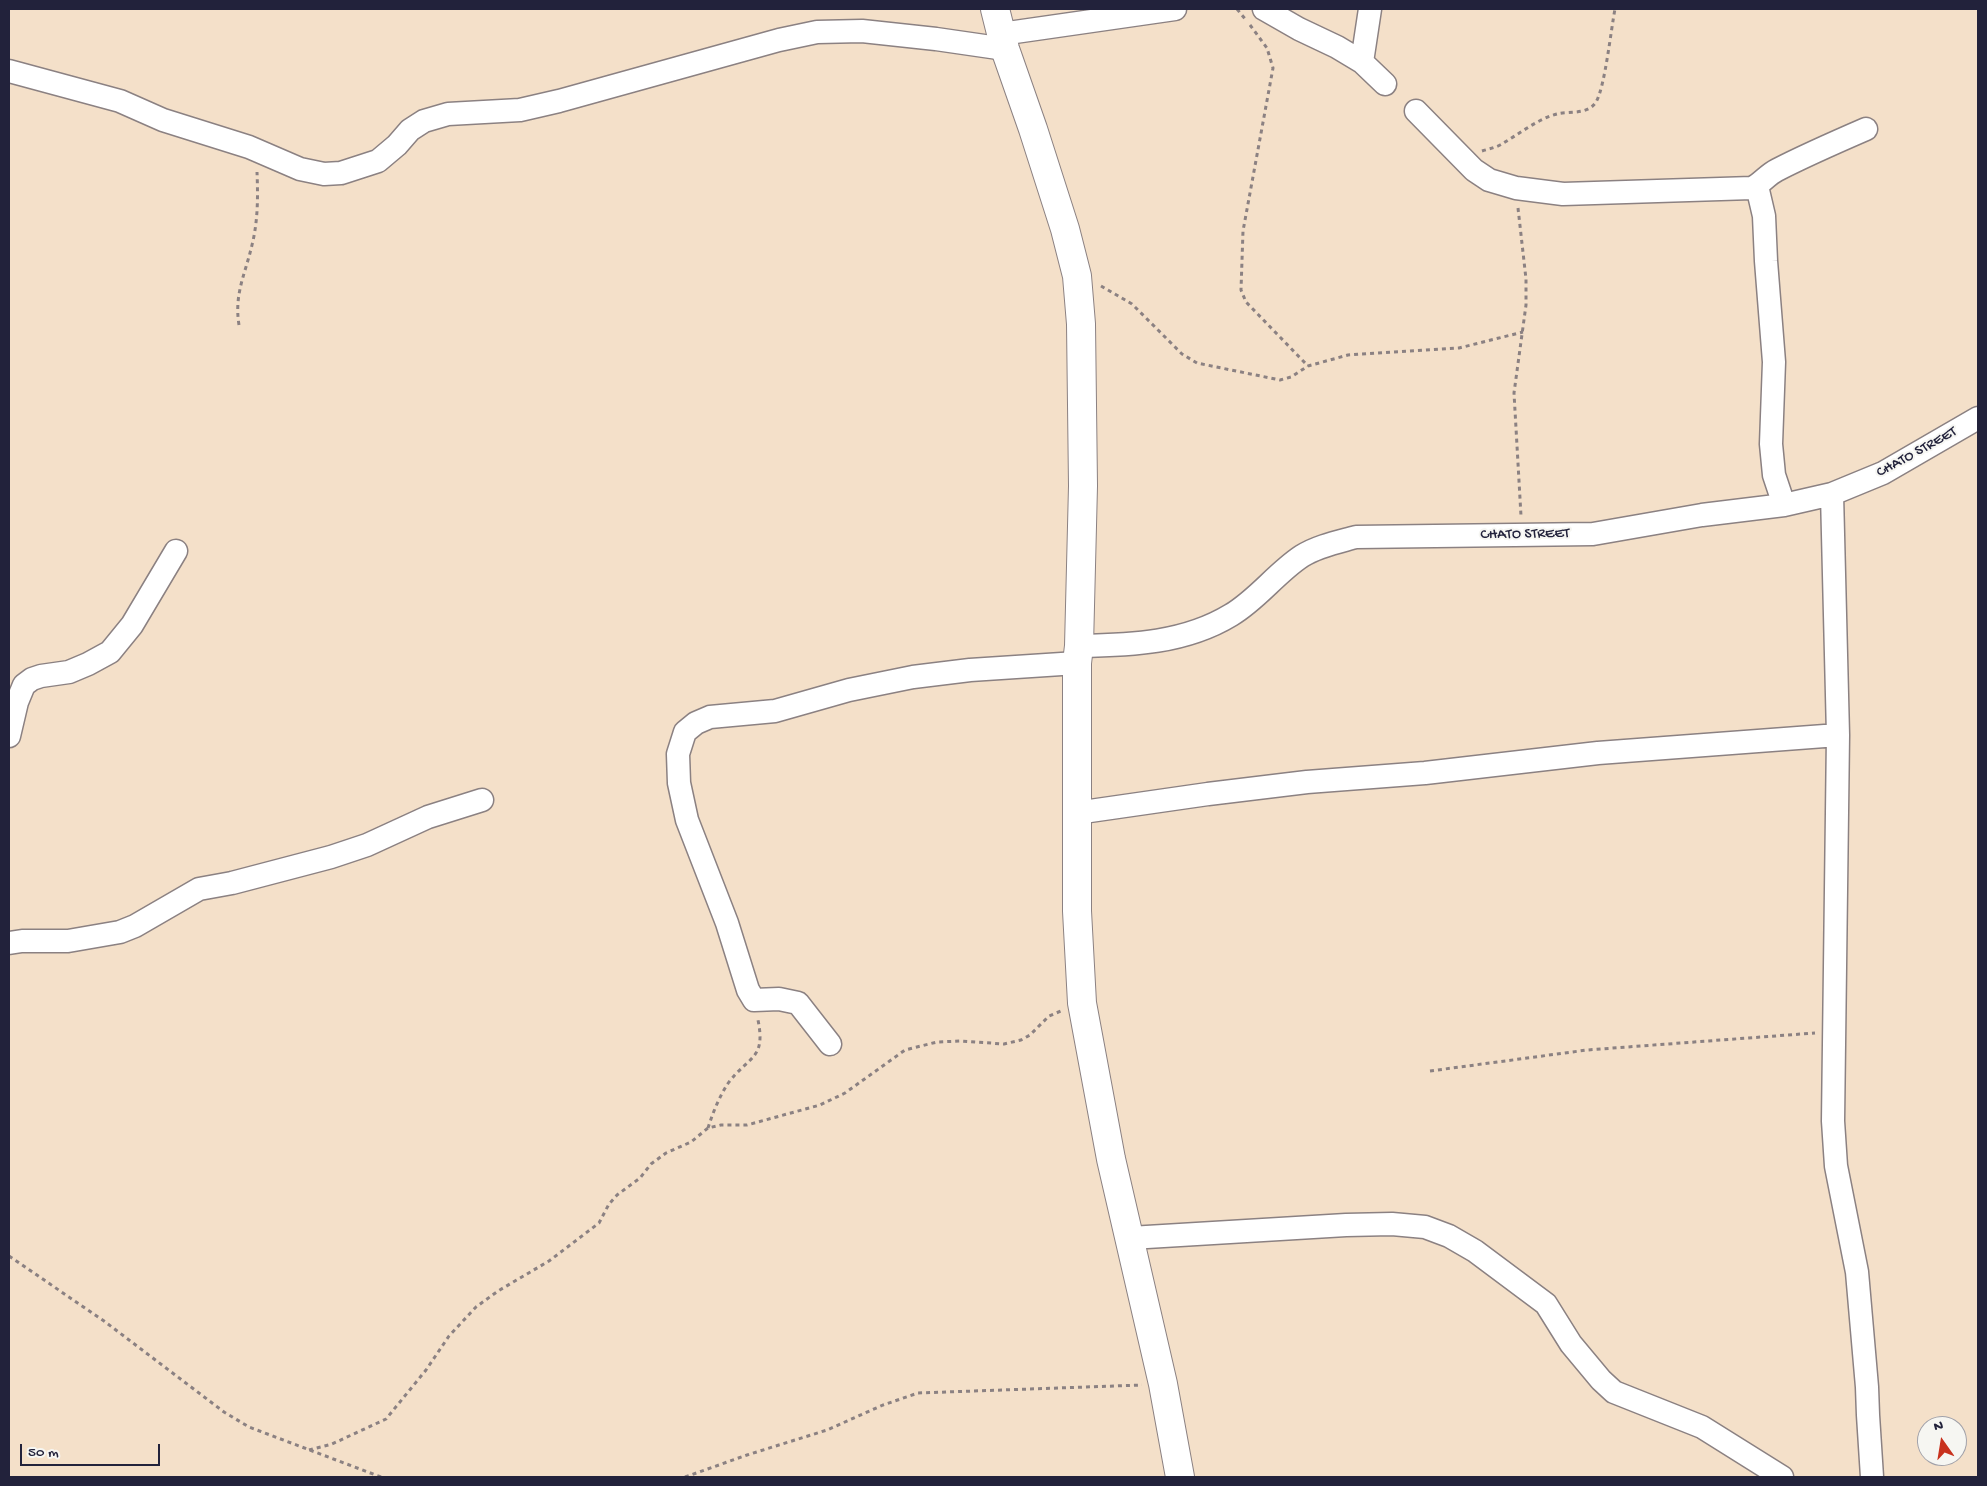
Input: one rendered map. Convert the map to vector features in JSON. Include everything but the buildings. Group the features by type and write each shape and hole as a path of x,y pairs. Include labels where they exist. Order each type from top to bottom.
{"street":[{"path":"9,71 120,101 172,122 259,151 300,169 324,174 341,174 378,160 397,145 410,130 424,121 448,114 520,110 779,40 817,32 862,31 936,39 1175,9"},
{"path":"1264,9 1362,62 1385,84"},
{"path":"1362,62 1370,9"},
{"path":"1000,31 1065,228 1077,276 1080,324 1083,486 1076,813 1077,911 1082,1003 1111,1159 1163,1384 1180,1477"},
{"path":"1416,111 1474,170 1490,180 1516,188 1563,194 1746,189 1757,186 1766,176 1774,171 1866,129"},
{"path":"1757,186 1764,216 1774,362 1771,444 1774,475 1784,505"},
{"name":"CHATO STREET","path":"754,1000 748,990 727,923 687,820 679,783 678,754 685,732 696,723 710,717 775,711 849,690 913,677 1078,655 1126,645 1167,640 1230,615 1252,600 1303,555 1322,546 1356,537 1593,534 1702,515 1784,505 1832,494 1883,473 1978,418"},
{"path":"1832,494 1838,735 1833,1086 1836,1166 1857,1272 1868,1387 1872,1477"},
{"path":"9,736 17,702 24,685 32,679 41,676 69,672 110,652 132,625 176,551"},
{"path":"1076,813 1307,782 1425,773 1598,753 1838,735"},
{"path":"9,943 68,941 120,932 143,922 199,889 232,883 331,857 367,845 428,817 482,800"},
{"path":"754,1000 791,1000 798,1003 830,1044"},
{"path":"1130,1238 1346,1225 1392,1224 1426,1227 1449,1236 1475,1250 1546,1304 1571,1344 1601,1380 1614,1392 1702,1427 1782,1477"}],"path":[{"path":"1237,9 1267,48 1273,68 1243,231 1241,290 1246,302 1308,366"},
{"path":"1464,159 1497,146 1547,117 1577,112 1593,105 1596,102 1602,83 1615,9"},
{"path":"239,325 238,292 252,244 257,211 259,151"},
{"path":"1516,188 1526,279 1526,305 1514,393 1522,535"},
{"path":"1077,276 1109,289 1132,304 1182,354 1197,364 1280,380 1291,377 1308,366 1348,355 1460,348 1523,332"},
{"path":"708,1128 714,1110 728,1083 754,1058 758,1050 761,1041 754,1000"},
{"path":"309,1450 332,1444 386,1419 426,1370 449,1336 476,1307 498,1291 543,1265 578,1240 599,1223 609,1204 617,1195 640,1178 651,1164 666,1154 691,1142 708,1128 721,1125 747,1125 820,1105 845,1093 905,1050 937,1042 961,1041 1004,1044 1021,1040 1030,1035 1049,1016 1082,1003"},
{"path":"1430,1070 1587,1050 1835,1031"},
{"path":"9,1256 104,1321 224,1412 257,1431 381,1477"},
{"path":"685,1477 747,1454 826,1430 883,1405 918,1393 1163,1384"}]}
